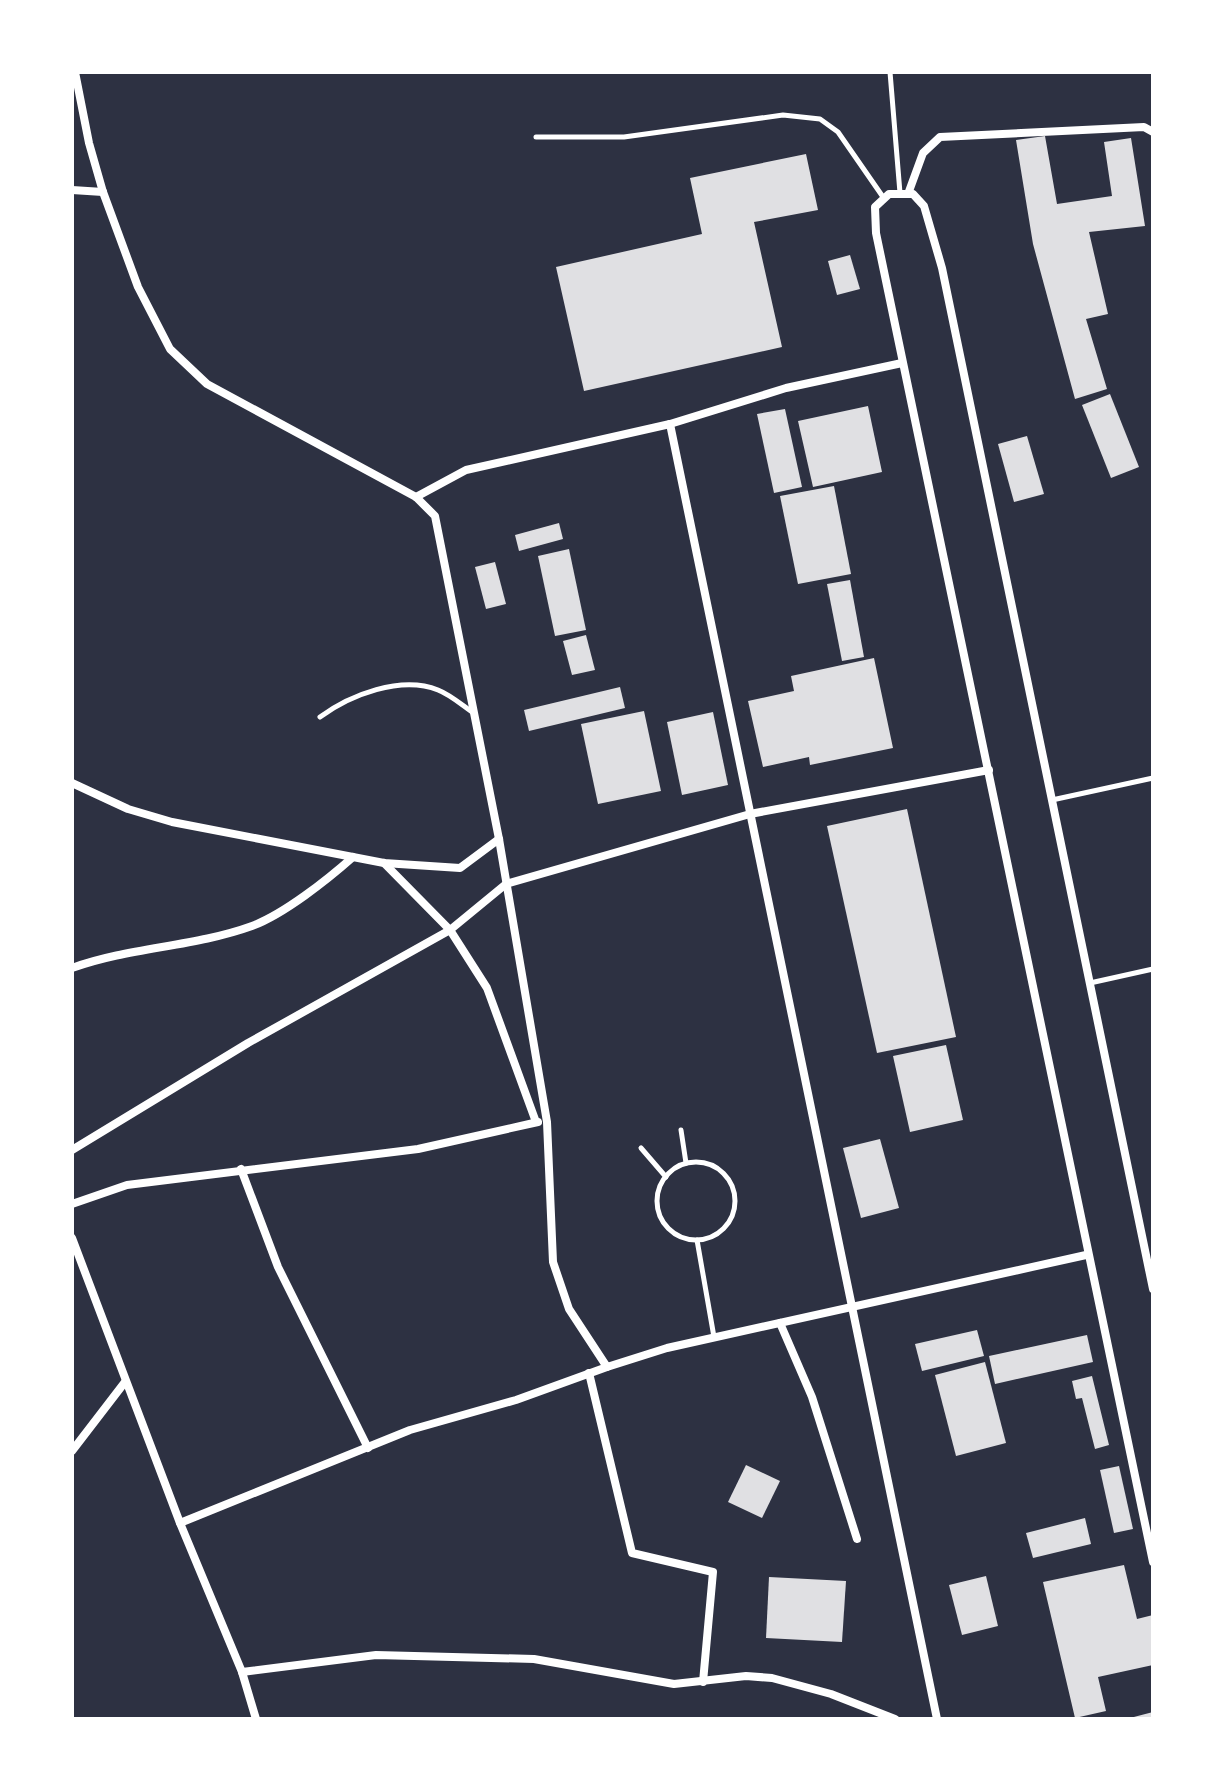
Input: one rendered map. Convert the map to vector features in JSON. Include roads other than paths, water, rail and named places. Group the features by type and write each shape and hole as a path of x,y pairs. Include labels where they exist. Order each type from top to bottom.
{"street":[{"path":"75,72 89,143 103,192 138,287 170,349 207,384 416,497 435,516 499,839 547,1122 553,1262 569,1309 607,1367"},
{"path":"904,193 923,153 940,137 1144,127 1153,132"},
{"path":"72,190 103,192"},
{"path":"1153,1289 942,268 924,206 913,194 883,197 875,207 876,233 989,770 1086,1255 1153,1562"},
{"path":"416,497 466,470 670,424 786,388 902,363"},
{"path":"670,424 937,1719"},
{"path":"72,1150 248,1043 450,930 506,884 750,814 989,770"},
{"path":"72,783 128,809 172,822 384,863 460,868 499,839"},
{"path":"72,968 113,955 256,924 325,880 353,857"},
{"path":"384,863 450,930 487,988 536,1122"},
{"path":"72,1204 127,1185 418,1149 547,1122"},
{"path":"241,1169 278,1267 368,1448"},
{"path":"72,1238 180,1523 242,1672 256,1719"},
{"path":"180,1523 410,1430 516,1400 607,1367 714,1338 1086,1255"},
{"path":"780,1323 812,1397 857,1539"},
{"path":"589,1373 632,1553 713,1572 703,1682"},
{"path":"72,1451 125,1382"},
{"path":"242,1672 407,1654 534,1659 674,1684 746,1676 795,1682 895,1719"}],"lane":[{"path":"890,72 904,193"},
{"path":"536,137 624,137 783,115 820,119 838,132 883,197"},
{"path":"320,717 347,702 387,687 405,685 440,691 476,715"},
{"path":"1051,801 1153,778"},
{"path":"1089,984 1153,969"},
{"path":"681,1130 686,1163"},
{"path":"641,1148 666,1177"},
{"path":"686,1163 713,1166 728,1178 735,1195 733,1214 723,1230 697,1240 679,1236 660,1215 658,1197 666,1177 686,1163"},
{"path":"697,1240 714,1338"}]}
